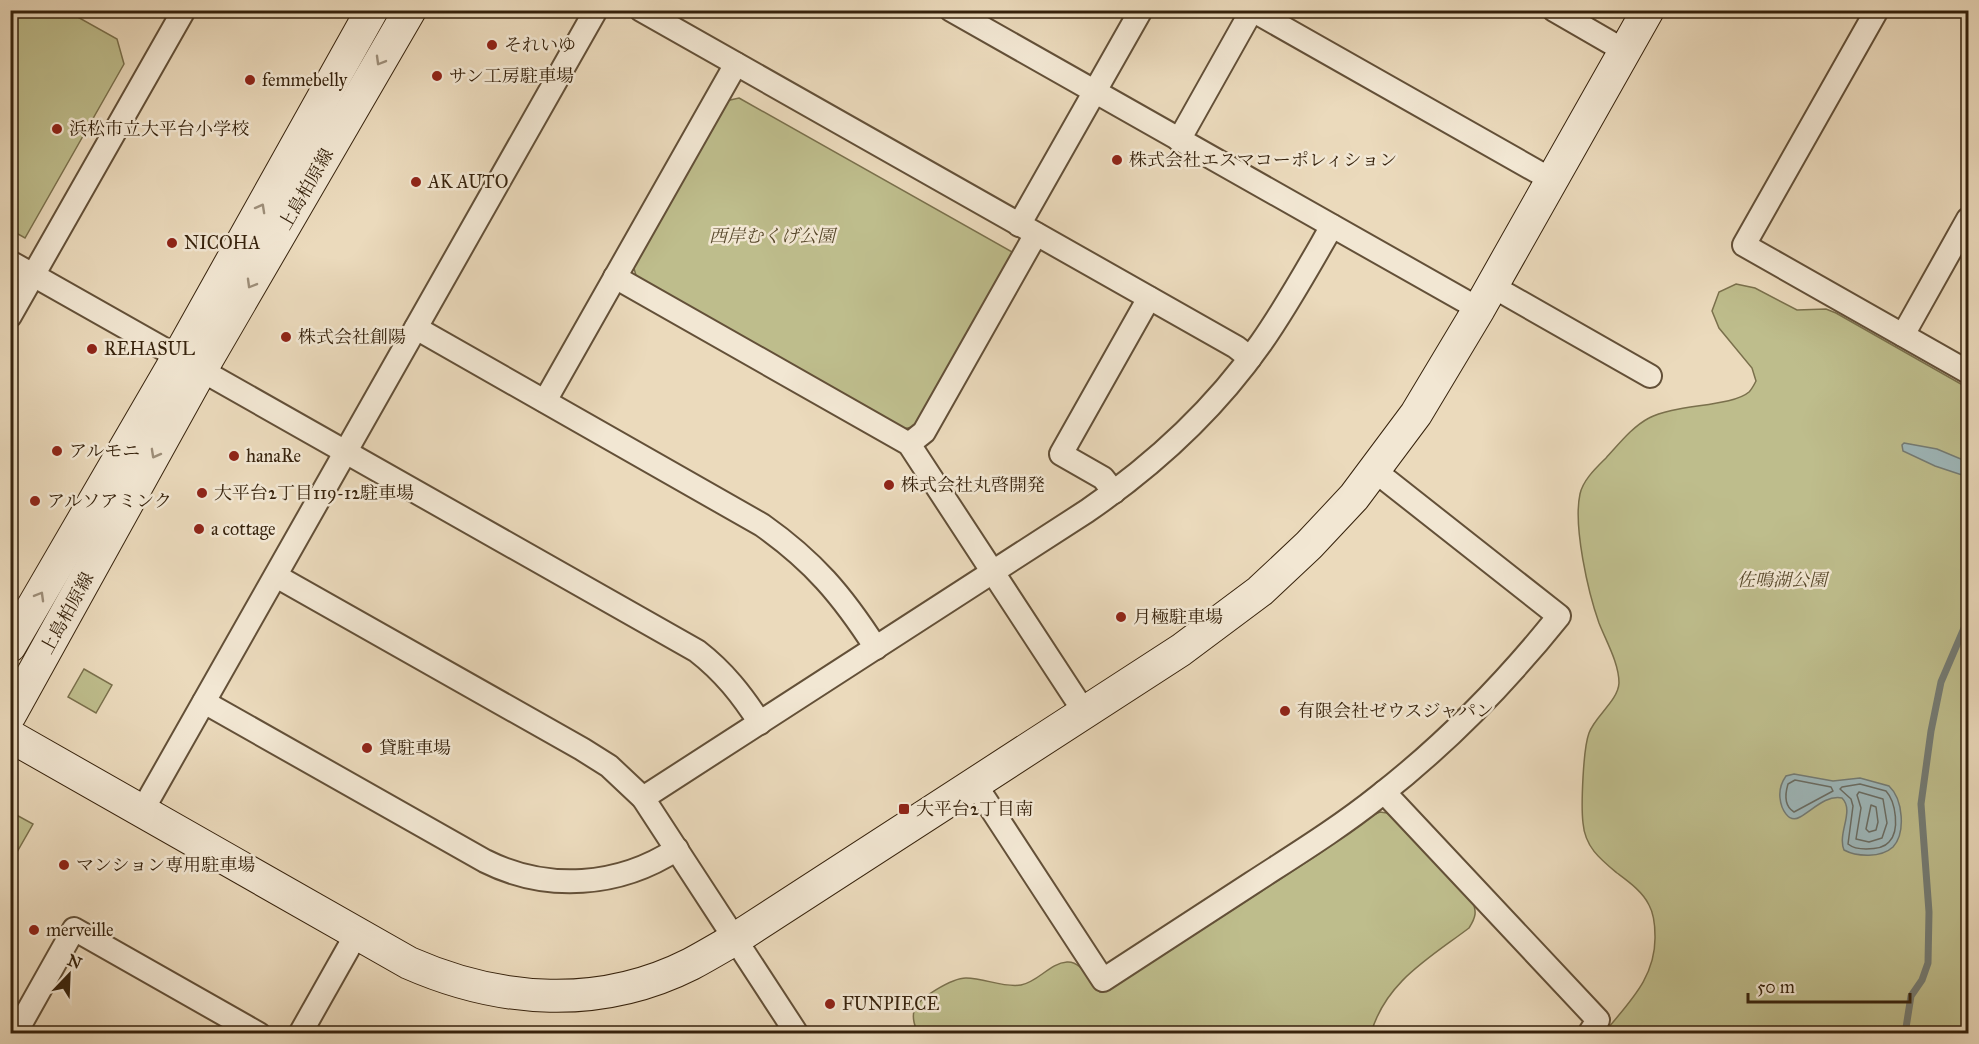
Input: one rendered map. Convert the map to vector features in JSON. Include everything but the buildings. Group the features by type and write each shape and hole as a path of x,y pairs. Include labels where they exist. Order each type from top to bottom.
{"street":[{"path":"10,316 184,10"},
{"name":"上島柏原線","path":"10,715 372,10"},
{"name":"上島柏原線","path":"10,646 410,10"},
{"path":"142,811 596,10"},
{"path":"640,10 1236,347 1250,358"},
{"path":"951,10 1332,226 1650,376"},
{"path":"909,444 924,432 1095,92 1141,10"},
{"path":"1179,140 1252,10 1552,180"},
{"path":"1554,10 1625,51"},
{"path":"10,736 409,963 439,976 502,993 566,996 630,987 691,964 735,939 1181,650 1260,591 1332,522 1375,471 1416,414 1485,298 1648,10"},
{"path":"1877,10 1744,245 1968,372"},
{"path":"545,401 736,64"},
{"path":"1903,335 1968,219"},
{"path":"643,798 993,572 1114,492 1151,463 1190,427 1250,358 1281,314 1332,226"},
{"path":"10,262 697,651 727,676 760,723"},
{"path":"615,277 909,444 1085,713"},
{"path":"1114,492 1103,478 1060,454 1149,298"},
{"path":"416,328 744,514 788,543 833,586 876,648"},
{"path":"975,784 1103,980 1312,844 1384,792 1475,711 1533,649 1559,616 1375,471"},
{"path":"276,576 589,753 621,776 643,798 797,1034"},
{"path":"204,702 485,861 515,874 547,881 596,880 612,877 662,859 676,849"},
{"path":"1384,792 1598,1020 1589,1034"},
{"path":"15,1034 74,928 259,1034"},
{"path":"300,1034 357,933"}],"green space":[{"name":"浜松市立大平台小学校","path":"11,10 67,11 117,39 124,64 25,238 11,230"},
{"name":"西岸むくげ公園","path":"739,98 1014,253 917,426 903,429 637,279 633,265 726,101"},
{"name":"佐鳴湖公園","path":"1736,284 1755,288 1797,310 1826,309 1836,313 1968,388 1968,1033 1604,1033 1631,1000 1646,977 1654,951 1655,932 1653,916 1646,900 1599,857 1590,846 1584,831 1582,791 1587,741 1592,727 1615,696 1619,683 1615,660 1599,623 1586,577 1578,523 1580,494 1594,470 1626,436 1649,418 1673,410 1741,397 1751,390 1756,381 1752,368 1719,328 1712,311 1719,292"},
{"path":"84,669 112,685 96,713 68,697"},
{"path":"11,812 33,824 17,852 11,849"},
{"path":"1380,812 1395,818 1472,900 1475,914 1469,928 1424,961 1398,986 1387,999 1371,1033 918,1034 913,1017 917,1006 928,995 960,979 973,978 1007,985 1021,985 1067,962 1082,969 1100,992 1107,991"}],"water":[{"path":"1904,443 1937,449 1968,462 1968,477 1935,466 1903,451"},
{"path":"1794,774 1833,781 1860,778 1889,786 1897,799 1901,816 1900,833 1893,847 1876,855 1855,854 1844,850 1842,843 1847,809 1842,798 1825,801 1796,819 1789,817 1782,806 1780,789 1786,776"}],"waterway":[{"path":"1905,1034 1911,996 1922,980 1928,963 1929,912 1921,804 1931,731 1941,682 1968,619"}],"place":[{"name":"それいゆ","path":"492,45"},
{"name":"サン工房駐車場","path":"437,76"},
{"name":"femmebelly","path":"250,80"},
{"name":"浜松市立大平台小学校","path":"57,129"},
{"name":"株式会社エスマコーポレィション","path":"1117,160"},
{"name":"AK AUTO","path":"416,182"},
{"name":"NICOHA","path":"172,243"},
{"name":"株式会社創陽","path":"286,337"},
{"name":"REHASUL","path":"92,349"},
{"name":"アルモニ","path":"57,451"},
{"name":"hanaRe","path":"234,456"},
{"name":"株式会社丸啓開発","path":"889,485"},
{"name":"大平台2丁目119-12駐車場","path":"202,493"},
{"name":"アルソアミンク","path":"35,501"},
{"name":"a cottage","path":"199,529"},
{"name":"月極駐車場","path":"1121,617"},
{"name":"有限会社ゼウスジャパン","path":"1285,711"},
{"name":"貸駐車場","path":"367,748"},
{"name":"大平台2丁目南","path":"904,809"},
{"name":"マンション専用駐車場","path":"64,865"},
{"name":"merveille","path":"34,930"},
{"name":"FUNPIECE","path":"830,1004"}]}
